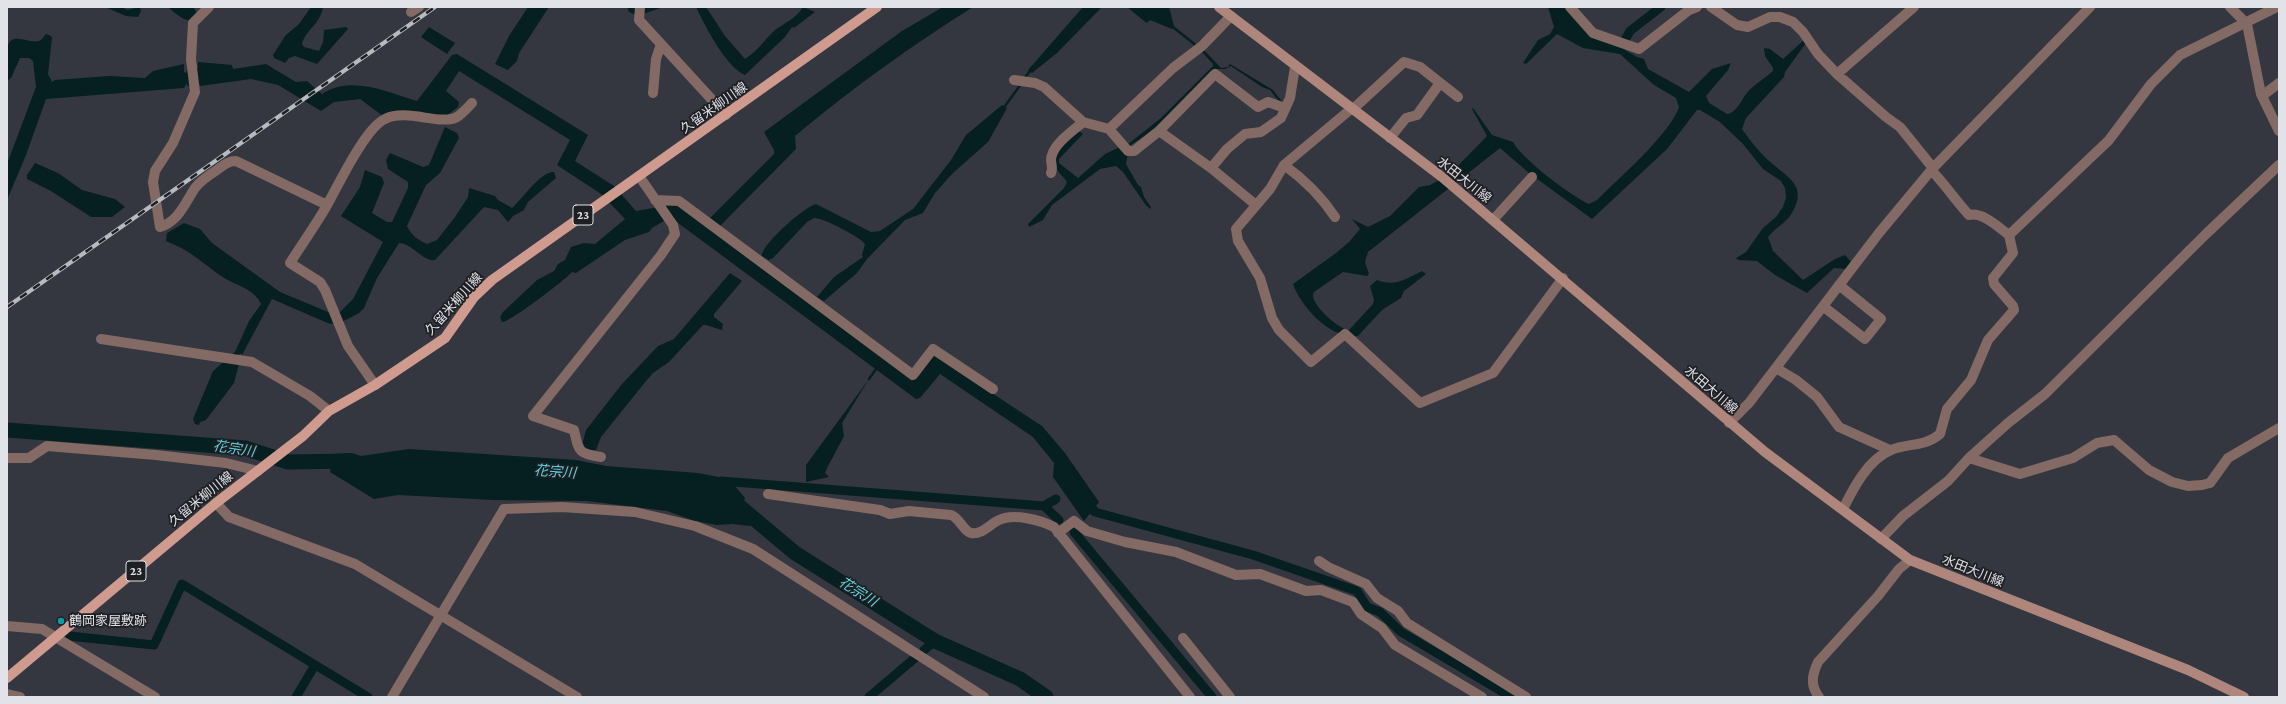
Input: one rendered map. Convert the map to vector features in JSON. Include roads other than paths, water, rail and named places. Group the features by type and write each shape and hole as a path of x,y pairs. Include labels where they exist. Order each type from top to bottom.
{"main road":[{"name":"久留米柳川線","path":"7,678 216,503 303,436 329,411 375,385 445,338 474,297 492,280 726,115 867,10 877,7"},
{"name":"水田大川線","path":"1219,7 1295,67 1442,177 1764,452 1910,560 2188,670 2244,697"}],"street":[{"path":"209,7 193,23 192,68 195,92 173,143 155,171 153,182 160,227 168,224 180,213 196,187 204,178 230,161 236,161 327,205"},
{"path":"640,7 639,20 726,115"},
{"path":"1570,7 1593,33 1640,49 1689,10 1697,7"},
{"path":"1711,7 1737,25 1748,27 1770,17 1780,17 1793,22 1803,32 1818,54 1837,74 1886,117 1900,127 1946,185 1952,197 1969,215 1975,214 1991,221 2009,235 2013,253 1993,278 1994,284 2013,306 2014,310 1988,340 1971,380 1947,409 1940,434 1922,444 1890,450 1868,468 1856,482 1843,509"},
{"path":"1837,74 1914,7"},
{"path":"1729,423 1749,403 1824,307 1839,285 1932,169 2090,7"},
{"path":"2230,7 2247,24 2262,96 2279,131"},
{"path":"2009,235 2109,140 2151,84 2180,55 2247,24 2276,7"},
{"path":"1109,129 1173,68 1202,46 1231,16"},
{"path":"654,93 656,59 661,44"},
{"path":"1458,97 1420,67 1404,62 1284,165 1270,189 1237,226 1236,232 1260,278 1272,318 1279,330 1311,362 1346,334 1420,403 1493,373 1562,278"},
{"path":"1211,168 1227,149 1246,134 1261,132 1281,118 1290,98 1295,67"},
{"path":"1014,80 1036,83 1044,87 1083,122 1109,129 1128,151 1134,151 1159,131 1215,74 1258,107 1268,102 1285,108"},
{"path":"1390,138 1406,118 1417,115 1440,83"},
{"path":"2262,96 2279,83"},
{"path":"375,385 348,346 332,304 320,282 290,263 327,205 353,159 373,129 384,119 397,115 406,115 445,120 456,117 472,103"},
{"path":"1051,173 1053,169 1051,157 1054,149 1083,122"},
{"path":"1159,131 1211,168 1256,205"},
{"path":"1284,165 1303,178 1321,196 1336,217"},
{"path":"1881,539 1903,516 1948,481 1969,458 2045,394 2206,234 2279,166"},
{"path":"601,457 582,453 578,449 574,430 533,416 661,255 675,234 673,225 639,176"},
{"path":"1493,220 1532,177"},
{"path":"656,200 679,201 913,375 932,349 993,389"},
{"path":"1824,307 1866,339 1881,319 1839,285"},
{"path":"101,338 252,362 310,396 329,411"},
{"path":"1776,368 1796,380 1817,397 1839,427 1890,450"},
{"path":"1969,458 2020,474 2073,458 2097,443 2114,440 2149,470 2172,482 2188,486 2202,485 2210,483 2228,458 2279,428"},
{"path":"7,458 29,458 47,446 156,455 226,464 258,471"},
{"path":"768,494 873,509 890,514 909,511 951,515 957,517 967,531 972,533 980,532 1000,519 1013,518 1045,522 1054,527 1190,697"},
{"path":"216,503 228,517 355,564 577,697"},
{"path":"392,697 504,509 562,507 635,512 695,526 746,546 910,648 984,697"},
{"path":"1058,533 1074,521 1087,531 1125,542 1176,552 1236,575 1260,574 1306,591 1321,590 1328,592 1353,602 1361,614 1382,628 1395,645 1482,697"},
{"path":"1819,697 1812,683 1812,676 1818,662 1878,596 1899,569 1910,560"},
{"path":"1319,561 1328,567 1366,584 1377,598 1398,611 1407,623 1526,697"},
{"path":"7,626 42,629 155,697"},
{"path":"1183,638 1230,697"},
{"path":"7,694 20,697"}],"water":[{"path":"105,7 122,7 127,10 140,7 141,11 138,17 126,16"},
{"path":"168,7 193,7 197,13 193,21 179,16"},
{"path":"311,7 323,7 319,18 304,39 302,44 304,47 319,51 323,42 324,30 346,27 348,29 317,64 295,56 289,58 285,63 274,58 273,55 285,36 299,24"},
{"path":"528,7 549,7 519,53 517,61 508,70 495,64 509,36"},
{"path":"627,7 663,7 643,14 634,14 629,12"},
{"path":"696,7 706,7 725,36 745,59 753,53 774,31 790,20 803,7 815,12 794,28 792,27 785,37 745,75 738,71 724,55 710,35"},
{"path":"943,7 973,7 882,68 795,136 796,149 720,226 710,218 774,154 774,150 764,132 902,31"},
{"path":"1083,7 1102,7 1057,53 1032,73 1028,70"},
{"path":"1127,7 1169,7 1174,26 1172,29 1150,20 1147,23"},
{"path":"1548,7 1564,7 1578,23 1637,57 1644,59 1648,69 1689,92 1712,69 1731,63 1728,70 1706,96 1709,103 1727,114 1736,109 1746,94 1773,71 1773,68 1765,56 1764,48 1770,49 1783,59 1804,40 1806,43 1785,72 1784,77 1746,118 1742,129 1764,156 1789,178 1797,190 1798,197 1796,206 1790,216 1768,237 1773,251 1803,280 1835,259 1845,255 1851,262 1845,269 1834,268 1807,293 1775,275 1757,261 1738,260 1736,258 1746,252 1763,228 1776,217 1783,207 1786,198 1785,188 1781,181 1763,169 1743,144 1720,122 1700,110 1697,110 1667,149 1592,219 1529,173 1500,148 1368,252 1365,262 1369,274 1367,276 1343,272 1314,292 1313,297 1325,315 1344,329 1349,330 1373,304 1374,300 1370,286 1377,280 1389,283 1400,281 1422,271 1426,274 1404,291 1401,298 1382,310 1358,336 1348,336 1338,333 1318,320 1303,302 1293,284 1349,242 1360,229 1352,219 1368,227 1390,216 1419,187 1430,185 1449,175 1487,136 1472,109 1473,108 1492,135 1513,142 1526,158 1536,167 1581,200 1589,204 1597,200 1643,155 1674,118 1679,107 1676,98 1654,85 1620,54 1583,48 1557,34 1526,64 1523,63 1538,40 1550,34 1554,27"},
{"path":"429,27 455,43 447,54 421,37"},
{"path":"46,34 52,38 48,74 52,82 55,80 109,76 145,78 153,71 184,64 184,72 186,73 187,70 198,68 198,62 232,65 233,69 266,64 296,82 307,81 322,94 333,88 357,85 381,90 417,101 452,55 457,54 588,135 575,161 614,186 636,211 676,204 912,381 934,355 1042,426 1065,453 1099,502 1084,521 1053,477 1054,463 1033,437 940,374 920,398 916,399 674,220 669,218 652,228 649,232 625,240 576,273 572,272 549,292 515,316 502,322 500,317 503,312 537,280 554,271 558,264 565,260 571,247 584,243 595,244 625,219 601,194 557,165 570,140 459,71 446,91 459,102 458,107 445,117 383,116 360,99 334,102 321,111 278,85 251,79 200,86 199,84 187,86 187,83 184,88 46,99 26,155 7,200 7,164 36,87 33,61 29,58 20,58 11,78 7,81 7,49 12,40 20,39 39,41"},
{"path":"1204,50 1221,68 1228,67 1230,64 1273,90 1283,103 1281,104 1270,90 1262,87 1231,66 1225,69 1215,69 1159,126 1129,146 1127,145 1161,118 1213,66 1213,64 1202,52"},
{"path":"1002,105 1007,108 988,142 952,174 935,193 923,213 905,220 867,259 857,273 824,301 817,297 834,277 863,257 862,255 865,244 862,241 833,224 814,218 807,222 773,258 769,260 762,256 768,244 784,227 802,212 816,204 871,232 880,231 913,209 951,160 966,135"},
{"path":"445,127 457,133 459,138 440,173 426,185 407,226 415,237 427,244 437,240 455,217 468,197 469,188 495,196 498,200 512,208 543,176 554,172 556,178 528,202 524,210 513,216 508,222 498,210 484,207 435,260 426,258 408,246 399,243 377,278 364,308 359,313 346,320 330,324 272,299 242,355 240,353 237,358 240,360 234,383 206,420 200,422 199,425 195,424 193,419 213,371 235,352 249,321 261,304 249,290 226,279 189,253 166,241 167,233 184,223 200,229 212,243 280,292 328,312 340,312 353,299 383,242 341,216 360,187 365,170 382,177 384,183 372,213 387,222 392,222 408,188 408,182 388,169 386,160 390,153 423,167 429,165"},
{"path":"1079,131 1083,134 1059,159 1059,163 1078,178 1105,154 1120,147 1128,154 1126,164 1138,185 1141,187 1144,197 1151,207 1150,209 1123,172 1116,166 1100,169 1052,205 1043,220 1029,227 1028,224 1064,188 1067,182 1058,171 1055,163 1055,157 1060,147"},
{"path":"35,163 58,173 82,190 115,199 125,207 112,217 91,217 51,191 27,179 27,175"},
{"path":"730,273 742,281 714,314 714,317 723,324 722,330 703,325 669,362 653,373 646,381 601,437 596,450 588,450 582,445 586,430 622,384 658,346 674,339"},
{"path":"869,379 842,423 844,436 825,473 829,477 806,482 806,465"},
{"path":"409,449 576,460 606,466 698,473 729,479 745,498 743,504 756,514 750,526 732,524 717,525 695,521 667,511 587,501 494,500 398,495 374,499 330,472 332,454 352,453 361,456"}],"waterway":[{"path":"1620,49 1630,31 1661,7"},
{"path":"1173,27 1198,47"},
{"path":"1024,79 1030,71"},
{"path":"1005,106 1021,84"},
{"path":"869,379 876,369"},
{"name":"花宗川","path":"7,430 245,448 288,462 351,461"},
{"path":"721,481 1044,506 1056,499"},
{"path":"1086,499 1095,512"},
{"name":"花宗川","path":"739,506 795,553 935,641 1020,679 1046,697"},
{"path":"1044,506 1059,520"},
{"path":"1090,509 1095,512 1253,555 1357,591 1367,607 1380,612 1401,632 1511,697"},
{"path":"1074,532 1212,697"},
{"path":"69,636 154,645 182,584 368,697"},
{"path":"924,650 935,641"},
{"path":"869,697 915,658"},
{"path":"296,697 315,665"}],"railway":[{"path":"7,307 435,7"}],"place":[{"name":"鶴岡家屋敷跡","path":"61,621"}]}
